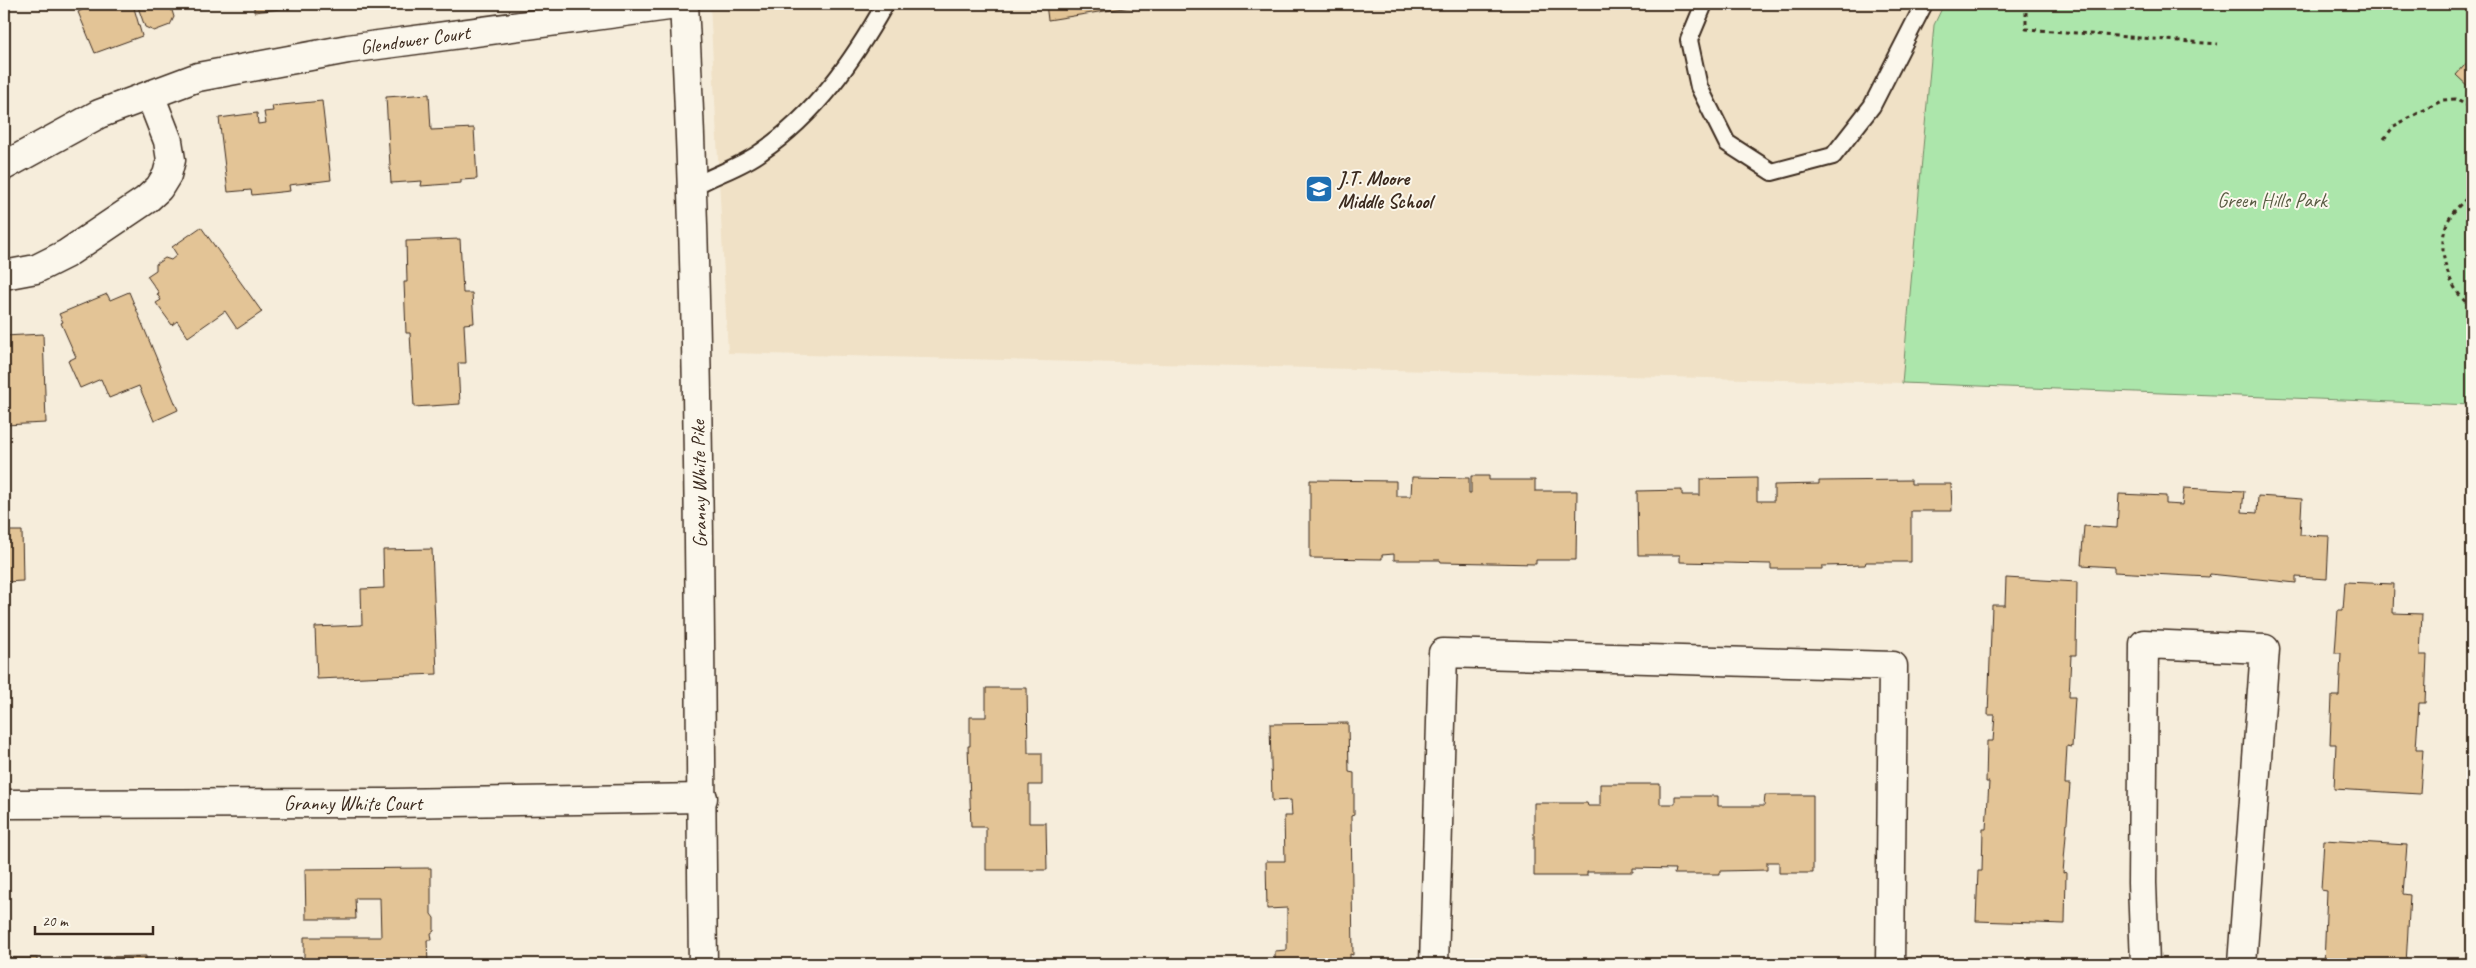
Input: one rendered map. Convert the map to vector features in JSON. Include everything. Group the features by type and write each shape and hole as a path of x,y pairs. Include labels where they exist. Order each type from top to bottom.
{"street":[{"name":"Granny White Pike","path":"684,4 693,187 703,798 703,964"},
{"name":"Glendower Court","path":"4,166 72,127 198,77 348,49 684,4"},
{"path":"4,274 36,269 66,254 146,200 159,188 167,175 171,160 168,141 150,95"},
{"path":"2145,964 2142,883 2144,644 2265,649 2242,964"},
{"path":"1434,964 1443,653 1893,666 1890,964"},
{"name":"Granny White Court","path":"4,804 394,804 703,798"}],"lane":[{"path":"693,187 762,152 826,94 851,62 886,4"},
{"path":"1704,4 1689,40 1699,87 1727,143 1772,172 1833,156 1872,106 1924,4"}],"path":[{"path":"2026,4 2026,29 2218,44"},
{"path":"2384,139 2394,126 2443,100 2455,99 2472,108"},
{"path":"2472,193 2451,216 2446,234 2444,260 2448,278 2459,295 2472,306"}],"shaded area":[{"name":"J.T. Moore Middle School","path":"710,4 1944,4 1934,25 1902,383 728,353"}],"green space":[{"name":"Green Hills Park","path":"1944,4 2472,4 2472,405 1902,383 1934,25"}],"building":[{"path":"82,4 170,4 174,17 170,25 154,31 145,27 138,7 134,8 142,36 95,53 78,12 84,9"},
{"path":"254,4 299,4 299,7 254,12"},
{"path":"1046,4 1149,4 1048,20"},
{"path":"2472,57 2472,90 2456,75"},
{"path":"429,94 431,130 474,128 477,179 461,180 461,183 421,186 422,181 391,183 386,97"},
{"path":"322,101 331,180 289,185 290,191 252,195 251,190 228,192 219,118 257,113 258,124 266,123 264,112 273,111 272,106"},
{"path":"201,227 262,312 237,329 225,311 188,337 177,321 172,325 156,303 161,300 157,294 159,293 147,276 156,270 156,264 165,258 171,260 177,255 172,247"},
{"path":"460,239 463,293 472,293 474,323 464,324 466,363 458,363 460,404 414,407 410,333 406,333 404,282 407,282 406,241"},
{"path":"129,292 178,410 154,421 139,386 109,398 101,379 80,388 68,361 76,357 59,314 107,294 110,300"},
{"path":"43,334 46,423 4,425 4,336"},
{"path":"1471,476 1489,476 1489,480 1535,480 1535,491 1577,491 1576,560 1536,560 1536,564 1441,562 1440,560 1394,560 1394,554 1382,555 1382,559 1310,558 1310,480 1396,481 1396,496 1411,496 1412,477 1469,478 1469,493 1471,493"},
{"path":"1757,478 1757,501 1774,501 1774,485 1819,484 1819,481 1911,480 1911,484 1951,484 1952,511 1911,511 1911,562 1866,562 1865,565 1822,566 1822,569 1771,569 1771,564 1680,562 1680,555 1638,555 1637,491 1682,490 1682,495 1700,495 1700,479"},
{"path":"2184,488 2244,491 2242,512 2257,513 2258,496 2302,499 2300,535 2329,536 2327,579 2296,577 2296,583 2210,574 2209,577 2114,572 2114,567 2081,565 2084,526 2117,528 2119,494 2166,496 2166,504 2182,505"},
{"path":"4,531 22,531 23,581 4,582"},
{"path":"432,549 437,674 317,679 315,627 362,625 361,589 384,588 383,550"},
{"path":"2006,578 2077,582 2076,655 2071,655 2069,697 2075,697 2072,747 2067,746 2065,784 2070,784 2063,873 2066,872 2065,924 1976,921 1978,871 1982,871 1983,829 1986,829 1989,782 1986,782 1987,741 1993,741 1995,715 1988,715 1992,605 2005,605"},
{"path":"2345,582 2394,584 2393,613 2422,614 2420,655 2427,655 2425,703 2419,703 2416,749 2423,749 2420,794 2334,789 2336,744 2330,744 2332,696 2339,696 2341,653 2335,653 2338,610 2343,610"},
{"path":"986,688 1027,688 1028,753 1042,753 1042,785 1029,785 1029,823 1046,823 1047,870 986,870 986,827 971,827 968,746 970,746 970,717 986,717"},
{"path":"1348,723 1349,772 1354,773 1354,815 1351,816 1353,955 1350,954 1350,964 1275,964 1275,951 1287,950 1287,908 1267,909 1266,861 1285,861 1284,816 1292,816 1291,800 1272,801 1270,724"},
{"path":"1600,784 1660,784 1660,804 1675,804 1675,796 1718,796 1718,806 1764,806 1765,795 1813,795 1813,873 1779,873 1779,862 1767,862 1767,870 1720,871 1720,874 1674,874 1675,869 1633,868 1633,872 1587,872 1587,876 1534,876 1534,803 1587,803 1588,806 1600,806"},
{"path":"2324,840 2407,845 2403,894 2410,895 2406,964 2324,964 2327,891 2321,890"},
{"path":"431,868 431,914 434,918 434,931 431,933 432,940 427,940 428,964 304,964 304,937 381,937 380,898 355,898 356,919 306,919 305,869"},
{"path":"146,956 146,964 103,964 103,957"},
{"path":"4,958 37,958 37,964 4,964"}],"place":[{"name":"J.T. Moore Middle School","path":"1319,189"}]}
